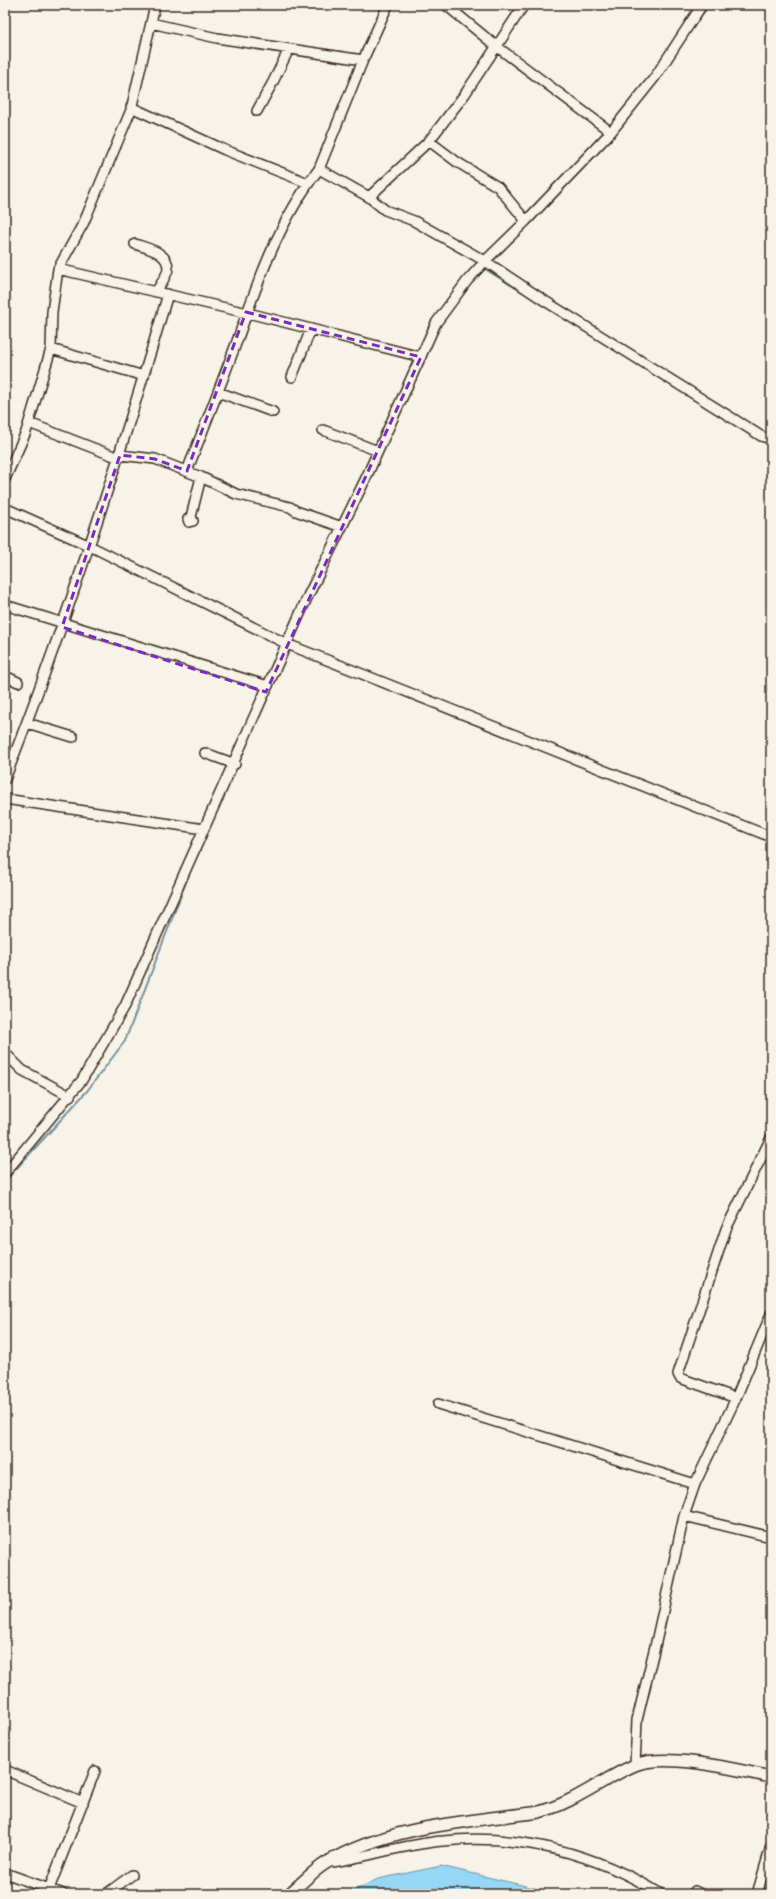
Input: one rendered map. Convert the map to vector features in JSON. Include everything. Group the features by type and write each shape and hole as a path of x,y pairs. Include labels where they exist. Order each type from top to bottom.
{"street":[{"path":"5,479 29,423 52,349 52,312 58,269 84,222 131,107 155,5"},
{"path":"187,471 218,392 246,312 278,237 308,183 319,169 363,60 388,5"},
{"path":"446,5 496,46 611,132"},
{"path":"369,197 429,141 465,94 524,5"},
{"path":"5,1173 82,1080 101,1051 125,1006 235,764 267,689 295,646 342,528 436,323 467,281 488,263 611,132 655,77 699,6"},
{"path":"151,23 218,38 363,60"},
{"path":"257,111 289,49"},
{"path":"131,107 225,150 308,183"},
{"path":"429,141 457,162 498,187 526,221"},
{"path":"319,169 369,197 385,210 414,221 488,263 761,436 771,439"},
{"path":"135,244 159,252 165,259 167,271 156,292"},
{"path":"58,269 246,312 421,357"},
{"path":"5,779 63,625 90,546 120,456 168,294"},
{"path":"292,377 311,329"},
{"path":"52,349 144,376"},
{"path":"218,392 273,412"},
{"path":"29,423 120,456 155,459 201,477 236,494 290,507 296,511 342,528"},
{"path":"323,430 378,451"},
{"path":"188,519 189,522 193,521 191,517 201,477"},
{"path":"5,508 90,546 295,646 771,837"},
{"path":"5,605 63,625 267,689"},
{"path":"5,610 63,625"},
{"path":"5,676 18,682"},
{"path":"27,723 73,737"},
{"path":"205,753 235,764"},
{"path":"5,799 204,830"},
{"path":"5,1053 22,1070 70,1096"},
{"path":"736,1398 680,1378 678,1374 726,1229 771,1138"},
{"path":"635,1765 637,1720 684,1516 696,1484 736,1398 771,1314"},
{"path":"438,1404 696,1484"},
{"path":"684,1516 771,1538"},
{"path":"288,1894 326,1863 369,1843 413,1830 551,1809 635,1765 648,1761 683,1761 771,1777"},
{"path":"5,1770 83,1803"},
{"path":"49,1888 95,1771"},
{"path":"326,1863 443,1840 477,1839 511,1841 560,1850 593,1860 624,1873 661,1894"},
{"path":"757,1894 771,1846"},
{"path":"5,1873 63,1894"},
{"path":"106,1894 132,1875"}],"highlighted area":[{"path":"246,312 421,357 266,692 62,627 120,455 155,459 187,471"}],"water":[{"path":"441,1866 534,1888 547,1894 346,1894 378,1879"}],"waterway":[{"path":"684,40 709,5"},
{"path":"623,124 645,96"},
{"path":"541,212 603,147"},
{"path":"492,262 527,226"},
{"path":"468,286 488,266"},
{"path":"485,269 537,301"},
{"path":"292,644 314,593"},
{"path":"5,1181 87,1091 125,1041 191,869"}]}
